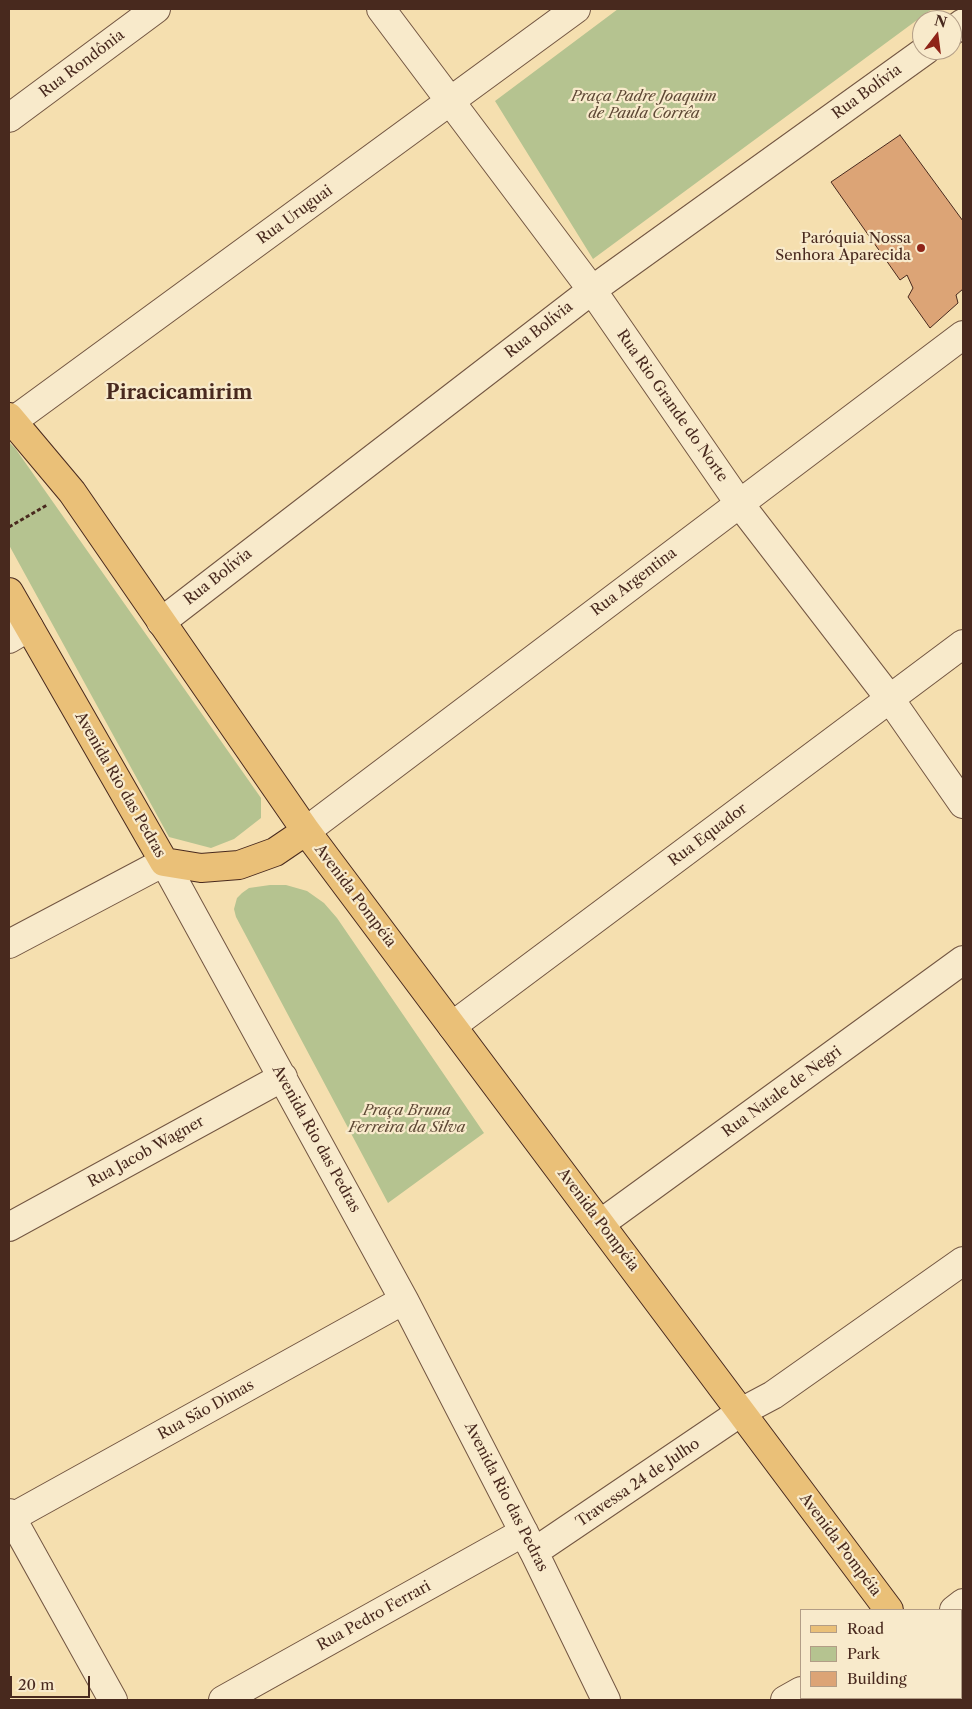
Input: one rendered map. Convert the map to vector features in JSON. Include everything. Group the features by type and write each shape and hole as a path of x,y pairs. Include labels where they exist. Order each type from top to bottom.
{"main road":[{"path":"11,419 72,492 306,831 275,852 240,865 202,868 164,862"},
{"name":"Avenida Rio das Pedras","path":"9,592 19,633 164,862"},
{"name":"Avenida Pompéia","path":"306,831 888,1609"}],"street":[{"name":"Rua Rondônia","path":"9,118 156,9"},
{"name":"Rua Rio Grande do Norte","path":"380,9 592,290 739,503 890,699 963,804"},
{"name":"Rua Uruguai","path":"11,419 450,103 576,9"},
{"name":"Rua Bolívia","path":"161,622 592,290 912,60"},
{"name":"Rua Argentina","path":"306,831 963,335"},
{"name":"Rua Equador","path":"452,1026 963,644"},
{"path":"9,944 164,862"},
{"name":"Avenida Rio das Pedras","path":"164,862 404,1300 529,1542 606,1699"},
{"name":"Rua Natale de Negri","path":"600,1224 963,960"},
{"name":"Rua Jacob Wagner","path":"9,1227 283,1077"},
{"name":"Travessa 24 de Julho","path":"529,1542 741,1412 774,1395 963,1261"},
{"name":"Rua São Dimas","path":"10,1517 404,1300"},
{"path":"10,1517 113,1700"},
{"name":"Rua Pedro Ferrari","path":"223,1700 529,1542"},
{"path":"785,1700 800,1692"}],"path":[{"path":"9,527 72,492"}],"green space":[{"name":"Praça Padre Joaquim de Paula Corrêa","path":"618,9 932,9 912,10 912,24 593,259 495,101"},
{"path":"9,442 261,798 261,818 234,839 211,848 169,837 9,545"},
{"name":"Praça Bruna Ferreira da Silva","path":"286,885 307,891 324,903 337,918 484,1133 388,1203 236,917 234,909 237,898 242,893 249,888"}],"building":[{"name":"Paróquia Nossa Senhora Aparecida","path":"900,135 963,221 963,289 956,295 958,303 930,328 908,297 913,288 907,275 900,280 831,182"}],"place":[{"name":"Paróquia Nossa Senhora Aparecida","path":"921,248"}],"district":[{"name":"Piracicamirim","path":"179,393"}]}
